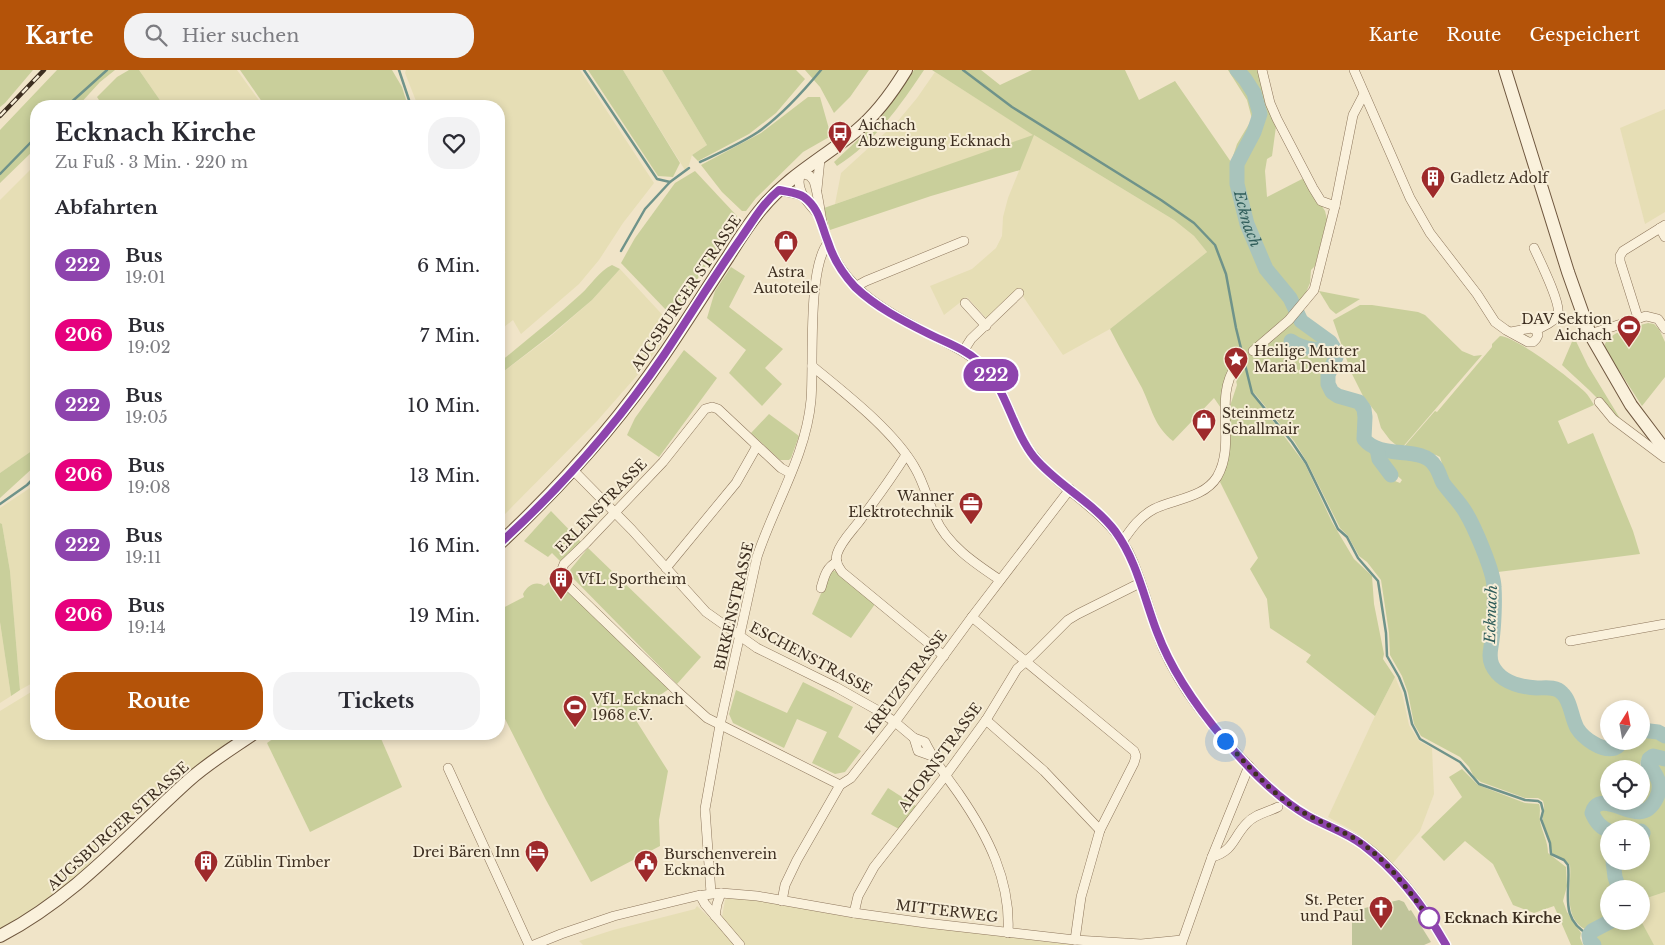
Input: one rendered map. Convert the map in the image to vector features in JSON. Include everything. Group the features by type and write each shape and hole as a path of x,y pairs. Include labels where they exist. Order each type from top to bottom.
{"main road":[{"name":"AUGSBURGER STRASSE","path":"505,538 573,470 623,412 664,355 760,210 779,190 874,115 891,94 906,70"},
{"path":"1505,70 1568,272 1590,334 1631,405 1665,450"},
{"name":"AUGSBURGER STRASSE","path":"0,936 53,905 90,874 189,780 244,740"}],"street":[{"path":"1262,70 1276,119 1313,188 1321,201 1335,206"},
{"path":"1355,71 1418,215 1495,322 1528,342 1533,342 1536,339 1538,334 1536,330"},
{"path":"1254,350 1289,320 1314,290 1335,206 1353,115 1364,94"},
{"path":"817,191 820,159"},
{"path":"821,218 804,197 799,184 801,173 810,176 814,181 828,243 838,264 855,287 875,304 964,350 979,362 996,381 1018,432 1033,456 1104,520 1122,542 1129,553 1156,631 1177,676 1202,714 1248,766 1286,802 1309,817 1342,831 1362,843 1385,863 1410,892 1446,945"},
{"path":"779,190 804,197"},
{"path":"1638,318 1620,256 1623,251 1662,227 1665,237"},
{"path":"855,287 964,241"},
{"name":"BIRKENSTRASSE","path":"711,893 705,809 720,725 764,536 806,434 811,399 812,336 816,282 822,250 828,243"},
{"path":"1534,248 1549,281 1558,309 1558,314 1555,318 1536,330"},
{"path":"964,350 972,339 1019,294"},
{"path":"965,303 986,326"},
{"path":"1590,334 1646,316 1658,319 1665,329"},
{"path":"1511,332 1531,328 1536,330"},
{"path":"812,366 878,424 906,455 915,468 936,519 944,533 957,547 1000,580"},
{"path":"1122,542 1135,524 1145,515 1162,505 1200,492 1213,482 1218,474 1225,452 1226,395 1229,379 1236,366"},
{"path":"1599,402 1613,419 1665,458"},
{"name":"ERLENSTRASSE","path":"790,473 781,468 718,410 712,407 705,409 663,462 564,564 561,572 563,581 707,718 840,785"},
{"path":"666,568 736,483 756,446"},
{"path":"906,455 842,545 837,562 842,572 944,656"},
{"name":"ESCHENSTRASSE","path":"573,470 615,512 706,612 757,648 836,687 895,722 914,738 925,742 932,756 974,816 992,849 1004,884 1008,933"},
{"name":"KREUZSTRASSE","path":"782,901 785,885 797,860 840,785 850,778 895,722 1070,489"},
{"path":"821,588 826,572 831,565 837,562"},
{"name":"AHORNSTRASSE","path":"854,913 858,896 874,867 946,775 986,720 1018,669 1068,620 1140,583"},
{"path":"972,617 1134,751 1136,756 1100,830 1081,897 1075,940"},
{"path":"1570,641 1665,624"},
{"path":"986,720 1044,771 1100,830"},
{"path":"1182,943 1212,857 1248,766"},
{"path":"448,768 529,945"},
{"path":"1212,857 1222,854 1231,847 1247,823 1253,818 1278,807"},
{"name":"MITTERWEG","path":"534,945 614,916 711,893 782,901 854,913 1008,933 1141,944 1182,943"},
{"path":"716,916 717,904 721,893"},
{"path":"700,895 705,904 740,945"}],"shaded area":[{"path":"139,70 237,70 259,100 160,100"},
{"path":"406,70 580,70 654,183 623,223 599,260 579,284 521,334 513,320 505,326 505,100 416,100 405,73"},
{"path":"623,70 662,70 707,145 692,155 689,165 685,170"},
{"path":"935,72 1174,220 1194,236 1207,252 1110,329 1063,355 1022,295 988,320 967,297 944,315 930,286 972,269 996,248 1002,236 1003,217 1008,198 1033,136 835,204 841,173 897,122"},
{"path":"1665,109 1665,212 1645,224 1620,128"},
{"path":"30,170 30,452 0,473 0,200"},
{"path":"620,269 670,323 670,331 641,371 597,421 505,514 505,370 551,336 592,300"},
{"path":"30,488 30,684 20,690 10,571 2,524 0,523 0,508"},
{"path":"0,622 11,696 0,703"},
{"path":"1395,677 1402,693 1409,725 1419,741 1432,748 1434,794 1420,831 1393,863 1357,833 1328,817"},
{"path":"30,693 30,740 233,740 184,775 95,855 86,869 53,898 0,931 0,711"},
{"path":"1665,892 1665,945 1654,945 1645,930 1650,930 1650,897"},
{"path":"729,898 756,900 853,918 1084,945 743,945 722,917 725,900"},
{"path":"697,906 735,945 583,945 579,941 613,930 695,909"}],"green space":[{"path":"0,70 33,70 0,107"},
{"path":"57,70 115,70 100,82 84,100 30,100 30,154 0,183 0,130"},
{"path":"129,70 139,70 160,100 99,100 97,97 117,77"},
{"path":"240,70 392,70 402,87 406,100 261,100"},
{"path":"588,70 623,70 680,163 673,177 658,176"},
{"path":"662,70 796,70 805,79 776,113 749,134 698,161 692,155 707,145"},
{"path":"805,70 869,70 850,97 834,113 820,87"},
{"path":"914,70 924,70 896,110 863,146 837,166 834,162 880,119"},
{"path":"932,70 981,70 1000,85 1032,70 1125,70 1139,100 1175,81 1231,162 1237,144 1252,119 1247,100 1228,70 1262,70 1277,119 1272,156 1267,159 1265,171 1267,197 1304,178 1325,211 1327,219 1315,266 1311,270 1310,283 1294,320 1326,342 1325,348 1300,343 1290,336 1286,336 1286,341 1294,348 1307,353 1324,353 1332,356 1322,380 1326,393 1330,398 1351,402 1360,408 1362,413 1360,437 1362,443 1367,449 1376,454 1381,468 1387,476 1400,483 1402,480 1389,468 1383,459 1384,455 1422,459 1431,466 1440,484 1438,486 1459,510 1483,556 1490,579 1491,606 1486,656 1491,670 1508,684 1522,690 1552,692 1559,695 1564,702 1574,730 1592,748 1607,752 1617,750 1650,750 1650,733 1656,734 1665,740 1665,755 1649,752 1641,760 1600,760 1600,799 1589,805 1587,810 1594,825 1600,830 1600,870 1611,870 1613,880 1600,880 1600,923 1585,929 1573,917 1570,900 1570,865 1552,853 1543,821 1543,801 1538,798 1525,798 1481,782 1474,777 1469,767 1460,757 1421,736 1414,724 1408,693 1402,676 1390,655 1389,633 1381,580 1367,562 1359,556 1348,536 1340,528 1307,462 1294,441 1255,394 1251,392 1305,464 1332,522 1354,559 1372,576 1374,604 1384,654 1383,659 1395,677 1375,716 1306,662 1311,655 1270,628 1267,599 1250,569 1258,558 1220,482 1225,467 1229,409 1237,385 1233,367 1223,411 1214,398 1173,441 1157,423 1142,388 1110,329 1207,252 1194,236 1174,220 1034,135 1020,170 931,196 830,230 824,208 1033,135"},
{"path":"808,97 820,97 831,136 803,152 756,198 746,211 742,211 722,192 701,165 761,133"},
{"path":"695,171 737,216 678,310 672,313 668,312 621,263 635,238 675,183"},
{"path":"612,265 620,269 592,300 505,370 505,358 571,303"},
{"path":"731,267 745,276 729,307 783,349 765,368 782,384 762,406 729,373 746,350 707,318 715,291"},
{"path":"1319,291 1360,299 1336,314 1330,309"},
{"path":"1360,305 1418,312 1425,315 1462,351 1474,356 1482,355 1401,449 1390,440 1381,428 1377,414 1363,396 1351,372 1333,320"},
{"path":"1648,323 1654,324 1659,329 1665,342 1665,377 1642,406 1604,347 1606,342 1616,333"},
{"path":"1500,336 1518,343 1544,359 1591,399 1594,405 1558,421 1568,444 1593,433 1633,531 1640,554 1498,572 1470,510 1447,480 1440,457 1402,449 1435,411 1437,412"},
{"path":"1574,337 1588,366 1624,425 1562,365"},
{"path":"684,350 717,378 659,457 627,435 635,418"},
{"path":"769,414 799,436 789,460 780,460 751,433"},
{"path":"30,452 30,470 0,498 0,473"},
{"path":"551,511 581,542 561,562 552,553 548,557 524,541"},
{"path":"0,523 2,524 10,571 20,690 11,696 0,622"},
{"path":"588,548 701,657 677,684 569,574 570,570"},
{"path":"831,571 839,574 875,604 851,638 812,614"},
{"name":"VfL Ecknach 1968 e.V.","path":"555,577 669,689 632,714 668,771 659,820 660,846 591,882 546,800 505,719 505,607 524,597 523,594 529,586 541,584 544,586"},
{"path":"803,682 853,707 838,737 861,751 845,772 835,774 812,763 827,732 797,719 784,748 733,723 729,714 736,690 787,713"},
{"path":"271,740 382,740 402,787 310,832 267,743"},
{"path":"1655,759 1665,762 1665,892 1650,897 1650,880 1620,880 1617,870 1650,870 1650,820 1600,820 1600,822 1597,820 1595,813 1600,808 1600,810 1619,810 1631,813 1647,812 1653,809 1660,796 1664,777 1653,764"},
{"path":"1462,769 1478,785 1525,803 1539,804 1540,821 1548,853 1566,867 1567,886 1563,901 1567,912 1581,933 1580,938 1583,945 1571,945 1554,906 1534,913 1513,905 1493,864 1465,841 1444,861 1421,837 1462,797 1449,777"},
{"path":"1650,774 1655,779 1657,787 1653,800 1650,803"},
{"path":"888,788 916,806 899,829 871,814"},
{"path":"1399,900 1404,902 1409,911 1411,910 1431,942 1424,945 1352,945 1352,911"},
{"path":"1600,930 1646,930 1654,945 1596,945 1593,935"}],"waterway":[{"path":"74,100 107,70"},
{"path":"399,70 409,100"},
{"path":"584,70 657,179 670,182"},
{"path":"700,162 758,132 791,103 821,70"},
{"path":"963,70 1012,107 1161,200 1194,223 1215,245 1226,274 1236,328 1252,393 1292,442 1306,463 1338,529 1347,537 1358,558 1378,581 1386,633 1387,656 1405,692 1412,724 1420,739 1460,762 1479,784 1525,800 1541,803 1543,811 1541,819 1550,843 1551,854 1564,860 1568,865 1568,904 1573,921 1589,935"},
{"name":"Ecknach","path":"1237,70 1254,93 1260,114 1254,132 1237,164 1237,184 1247,224 1266,269 1290,298 1301,321 1330,342 1335,350 1336,357 1328,375 1328,384 1332,392 1338,396 1359,402 1364,409 1364,439 1371,446 1429,459 1436,468 1443,483 1466,513 1483,549 1493,580 1494,614 1490,656 1496,671 1500,676 1517,685 1554,688 1560,691 1567,700 1577,728 1584,736 1600,746"},
{"path":"0,174 30,143"},
{"path":"621,251 645,209 670,182 689,168"},
{"name":"Ecknach","path":"1291,341 1306,348 1335,350"},
{"name":"Ecknach","path":"1377,449 1379,459 1391,475"},
{"path":"0,504 30,482"},
{"name":"Ecknach","path":"1650,731 1658,732 1665,736"},
{"name":"Ecknach","path":"1600,825 1592,813 1599,804 1606,803 1636,812 1650,807 1658,794 1659,784 1648,763 1649,759 1653,756 1665,759"},
{"name":"Ecknach","path":"1614,870 1616,880"},
{"name":"Ecknach","path":"1594,945 1590,941 1589,935 1600,927"}],"railway":[{"path":"0,116 44,70"}],"bus line":[{"name":"222","path":"505,538 573,470 623,412 664,355 760,210 779,190 798,194 810,203 821,218 828,243 838,264 855,287 875,304 964,350 979,362 996,381 1012,420 1033,456 1113,529 1129,553 1156,631 1177,676 1202,714 1225,741 1286,802 1309,817 1342,831 1362,843 1385,863 1410,892 1439,932 1446,945"}],"place":[{"name":"Aichach Abzweigung Ecknach","path":"840,154"},
{"name":"Gadletz Adolf","path":"1433,199"},
{"name":"Astra Autoteile","path":"786,263"},
{"name":"DAV Sektion Aichach","path":"1629,348"},
{"name":"Heilige Mutter Maria Denkmal","path":"1236,380"},
{"name":"Steinmetz Schallmair","path":"1204,442"},
{"name":"Wanner Elektrotechnik","path":"971,525"},
{"name":"VfL Sportheim","path":"561,600"},
{"name":"VfL Ecknach 1968 e.V.","path":"575,728"},
{"name":"Drei Bären Inn","path":"537,873"},
{"name":"Züblin Timber","path":"206,883"},
{"name":"Burschenverein Ecknach","path":"646,883"},
{"name":"Ecknach Kirche","path":"1429,918"},
{"name":"St. Peter und Paul","path":"1381,929"}],"route":[{"path":"1225,741 1286,802 1309,817 1342,831 1362,843 1398,876 1429,918"}]}
